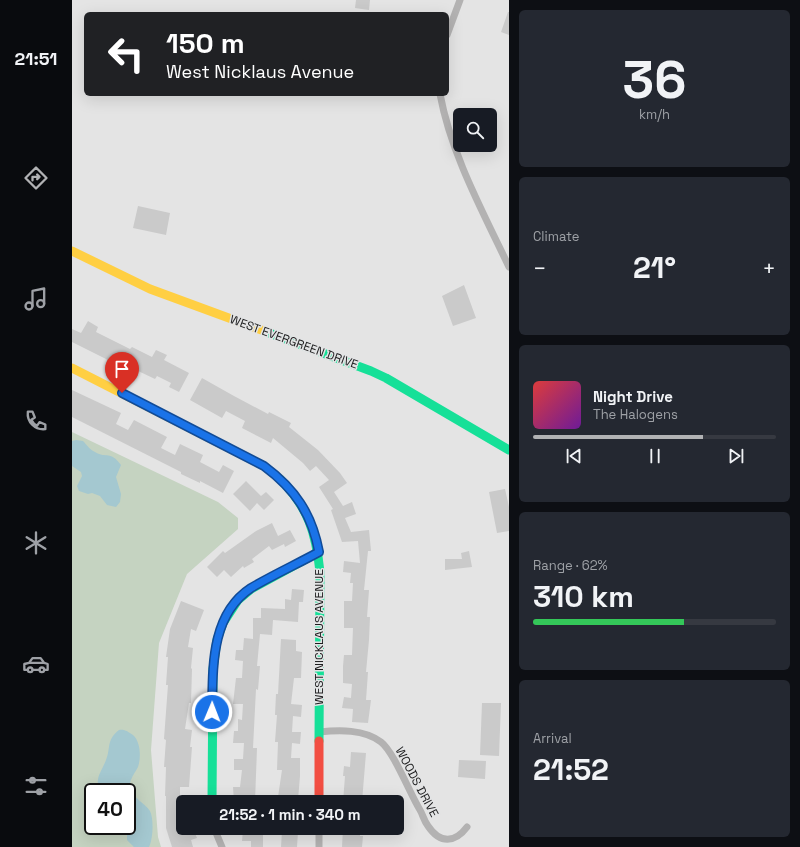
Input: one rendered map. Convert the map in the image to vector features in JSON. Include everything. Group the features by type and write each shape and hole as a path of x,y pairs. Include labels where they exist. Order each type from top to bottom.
{"street":[{"path":"449,30 460,0"},
{"path":"440,96 444,116 455,148 509,267"},
{"name":"WEST EVERGREEN DRIVE","path":"72,251 150,288 376,373 509,450"},
{"name":"WEST NICKLAUS AVENUE","path":"72,368 220,442 269,470 279,477 292,490 302,504 316,537 319,552 319,795"},
{"path":"212,795 213,669 216,645 223,623 235,604 251,589 319,552"},
{"name":"WOODS DRIVE","path":"319,732 338,730 365,734 377,739 391,754 424,820 432,832 443,839 451,839 456,838 467,827"},
{"path":"217,835 222,847"},
{"path":"319,835 319,847"}],"green space":[{"path":"72,432 218,502 238,518 238,529 187,574 159,643 151,750 158,837 161,847 72,847"}],"water":[{"path":"72,441 83,441 92,450 99,454 111,456 121,465 116,477 121,494 120,502 116,507 107,505 100,496 79,491 77,486 82,476 81,472 72,466"},
{"path":"119,730 125,730 136,738 140,755 138,767 130,783 98,783 99,776 107,756 110,741"},
{"path":"136,798 150,811 152,819 151,839 149,847 134,847 127,840 127,835 136,835"}],"building":[{"path":"356,0 370,0 369,10 355,8"},
{"path":"509,12 509,35 501,32"},
{"path":"138,206 170,213 166,235 133,228"},
{"path":"464,285 476,318 453,326 442,296"},
{"path":"88,321 98,327 96,332 130,349 132,347 152,357 156,350 167,355 164,360 189,373 179,392 169,387 171,383 157,376 155,379 134,369 132,372 72,342 72,329 81,333"},
{"path":"202,378 268,414 269,412 291,423 289,427 318,450 340,473 347,483 334,492 343,506 352,502 356,514 345,518 351,532 369,530 371,551 368,551 364,590 369,590 367,617 370,617 366,672 368,672 366,700 371,700 368,723 352,722 353,709 342,708 344,697 351,698 352,684 343,683 343,666 344,655 352,655 353,628 344,628 344,601 352,601 353,583 350,583 351,573 343,572 344,561 360,563 358,541 342,542 331,510 333,509 319,487 329,480 316,466 310,471 303,463 273,438 271,443 242,428 245,421 226,411 222,418 190,400"},
{"path":"72,390 121,413 116,424 128,430 134,420 167,437 161,448 175,455 180,444 203,455 200,462 219,472 223,465 234,471 223,493 200,481 200,483 181,474 181,472 72,417"},
{"path":"246,481 261,496 266,492 274,500 264,510 257,503 250,511 233,494"},
{"path":"505,489 509,507 509,531 497,533 489,492"},
{"path":"272,523 278,536 290,530 296,541 285,547 284,544 272,550 269,546 252,559 254,562 244,568 243,566 231,577 224,570 217,577 207,567 223,551 225,553 256,531"},
{"path":"469,551 472,567 445,570 445,559 462,559 461,553"},
{"path":"292,589 304,590 303,602 299,602 298,622 273,620 272,635 260,634 257,666 260,666 258,690 256,689 253,748 257,748 255,795 234,795 233,787 240,787 242,770 234,770 234,759 243,759 244,743 233,743 234,731 238,731 238,719 242,720 243,704 233,704 236,678 242,678 243,661 235,660 236,650 243,650 244,638 253,639 253,618 261,618 261,608 285,609 285,599 291,600"},
{"path":"181,601 204,610 196,631 191,629 188,647 193,648 191,668 191,703 189,703 185,729 192,730 189,787 180,787 180,795 176,795 176,835 196,835 197,838 191,840 193,847 172,847 166,828 166,767 164,767 166,740 164,739 168,685 166,685 168,657 166,657 170,629"},
{"path":"281,639 296,640 296,651 302,652 301,678 294,678 291,704 302,705 301,717 293,716 292,732 301,732 300,744 292,743 291,758 300,758 298,795 278,795 282,770 277,770 278,742 275,742 277,715 275,715 276,694 278,694"},
{"path":"482,703 501,703 499,756 480,755"},
{"path":"351,752 366,753 363,795 344,795 344,766 350,767"},
{"path":"459,760 486,761 485,779 458,777"},
{"path":"243,835 263,835 263,847 251,847 251,841 242,841"},
{"path":"282,835 298,835 297,847 281,847"},
{"path":"343,835 363,836 362,847 342,847"}],"traffic: fast":[{"path":"264,331 386,378 509,450"},
{"path":"280,479 290,489 304,510 313,533 318,558 320,572 319,741"},
{"path":"212,795 213,669 217,640 223,623 238,600 251,589 319,552"}],"traffic: slow":[{"path":"72,251 150,289 264,331"},
{"path":"72,368 264,466 280,479"}],"traffic: jam":[{"path":"319,741 319,795"}],"route":[{"path":"122,393 264,466 279,477 292,490 302,504 316,537 319,552 251,589 238,600 227,614 219,631 215,650 212,712"}]}
